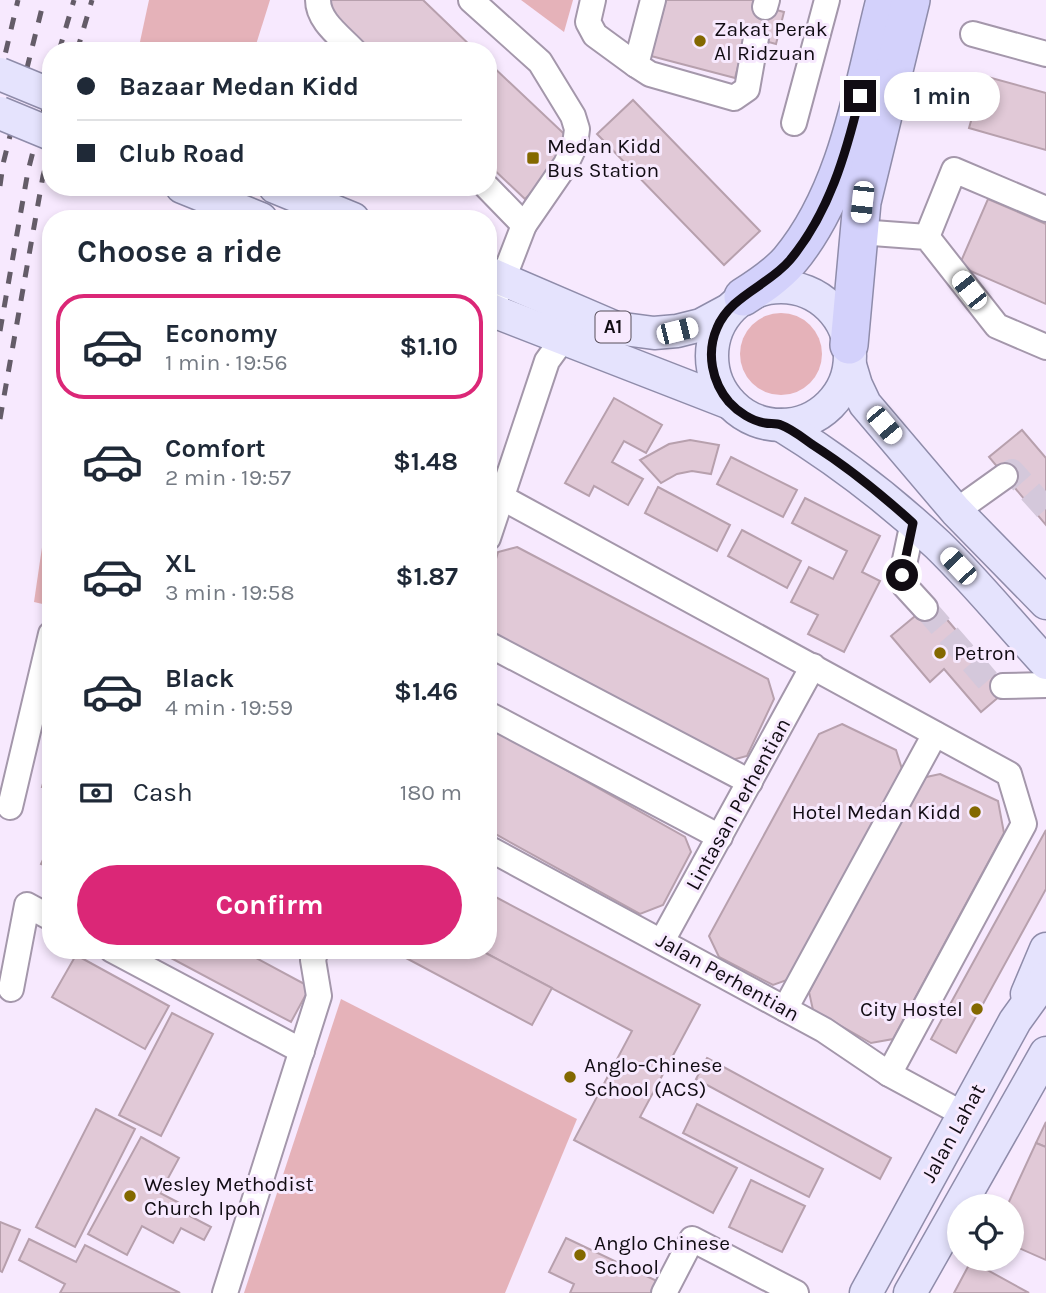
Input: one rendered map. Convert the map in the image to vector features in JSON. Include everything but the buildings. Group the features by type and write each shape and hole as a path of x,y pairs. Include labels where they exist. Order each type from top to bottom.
{"highway":[{"path":"735,304 790,260 829,197 848,145 885,0"},
{"path":"850,355 862,202 911,0"}],"main road":[{"path":"0,74 42,91"},
{"path":"0,113 42,130"},
{"path":"204,196 239,210"},
{"path":"297,196 331,210"},
{"name":"A1","path":"497,276 616,328 654,333 701,325 761,289 780,286 800,289 818,297 833,310 844,326 850,355"},
{"name":"A1","path":"735,304 717,328 711,347 712,367 718,387 730,403 745,415 762,423 781,425"},
{"name":"A1","path":"497,313 730,403"},
{"path":"781,425 801,422 834,401 844,384 850,355"},
{"path":"850,355 856,385 866,404 956,510 1043,594"},
{"path":"781,425 841,463 939,546 1046,663"},
{"path":"1015,1021 1046,948"},
{"name":"Jalan Lahat","path":"866,1293 1015,1021 1046,978"},
{"name":"Jalan Lahat","path":"909,1293 1046,1053"}],"street":[{"path":"318,0 319,12 345,42"},
{"path":"471,0 540,62 578,129 575,145 566,164 524,225 497,274"},
{"path":"593,0 588,22 595,35 636,65 650,74 734,98 747,89 756,38"},
{"path":"636,65 653,0"},
{"path":"794,123 827,0"},
{"path":"973,34 1046,54"},
{"path":"927,237 954,170 1046,209"},
{"path":"496,196 524,225"},
{"path":"859,232 927,237 997,326 1046,347"},
{"path":"497,509 547,361 563,339"},
{"path":"956,510 1005,476"},
{"path":"501,497 1009,774 1024,824 889,1074"},
{"path":"913,523 902,575 904,585 925,608"},
{"path":"497,649 750,782"},
{"name":"Lintasan Perhentian","path":"662,942 813,666"},
{"path":"10,807 42,672"},
{"path":"1003,686 1046,685"},
{"path":"497,719 720,837"},
{"path":"785,1009 935,734"},
{"name":"Jalan Perhentian","path":"497,853 824,1030 889,1074 963,1114"},
{"path":"11,989 27,905 42,913"},
{"path":"129,959 302,1051"},
{"path":"225,1293 319,996 313,959"},
{"path":"664,1293 692,1239 796,1293"}],"shaded area":[{"path":"149,0 270,0 257,42 140,42"},
{"path":"521,0 573,0 564,32"},
{"path":"781,313 797,316 810,325 819,338 822,354 819,370 810,383 797,392 781,395 765,392 752,383 743,370 740,354 743,338 752,325 765,316"},
{"path":"42,547 42,604 34,602"},
{"path":"341,999 577,1119 505,1293 244,1293"}],"tunnel":[{"path":"1005,476 1012,471 1046,509"},
{"path":"925,608 989,682 1003,686"}],"railway":[{"path":"0,76 18,0"},
{"path":"0,186 3,164 44,0"},
{"path":"62,42 74,0"},
{"path":"80,42 92,0"},
{"path":"0,331 28,171 42,117"},
{"path":"0,419 42,182"}],"place":[{"name":"Zakat Perak Al Ridzuan","path":"700,41"},
{"name":"Medan Kidd Bus Station","path":"533,158"},
{"name":"Petron","path":"940,653"},
{"name":"Hotel Medan Kidd","path":"975,812"},
{"name":"City Hostel","path":"977,1009"},
{"name":"Anglo-Chinese School (ACS)","path":"570,1077"},
{"name":"Wesley Methodist Church Ipoh","path":"130,1196"},
{"name":"Anglo Chinese School","path":"580,1255"}],"route":[{"path":"860,96 848,145 829,197 790,260 727,311 717,328 711,347 712,367 718,387 730,403 745,415 762,423 781,425 804,439 841,463 913,523 902,575"}]}
